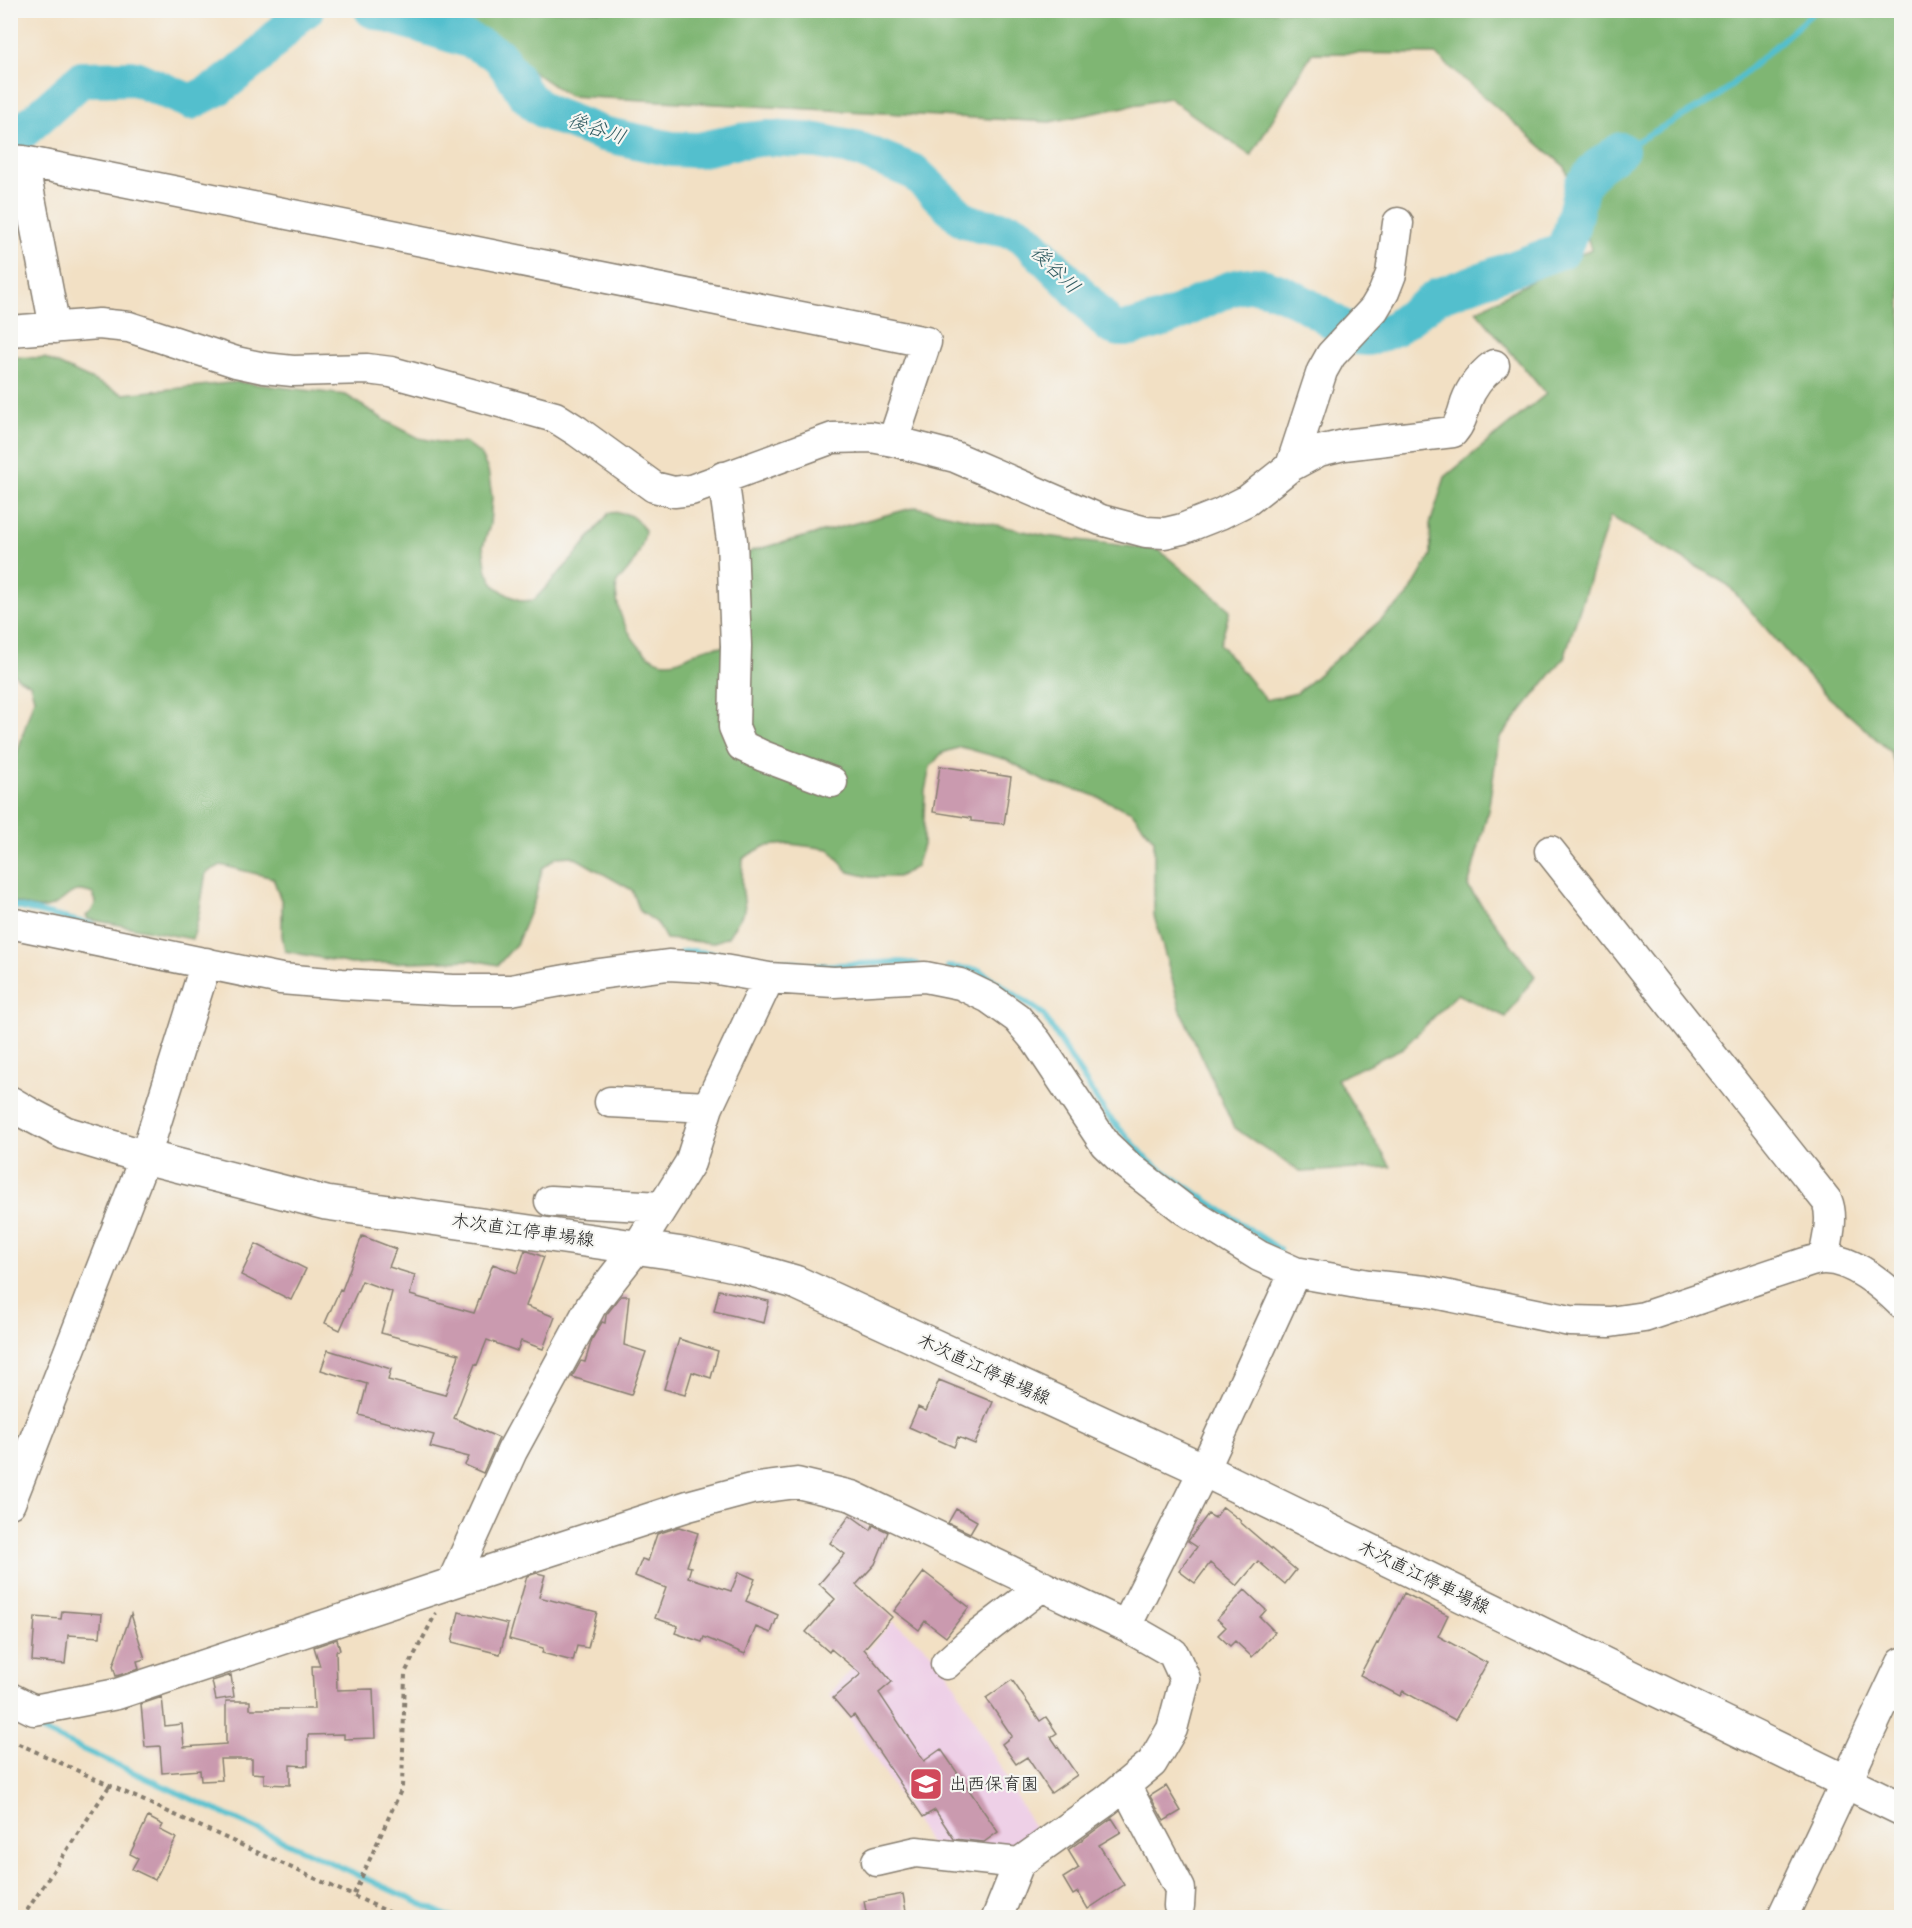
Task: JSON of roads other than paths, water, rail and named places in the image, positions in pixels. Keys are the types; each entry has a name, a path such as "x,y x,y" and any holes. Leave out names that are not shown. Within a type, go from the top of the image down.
{"main road":[{"name":"木次直江停車場線","path":"10,1102 65,1133 145,1157 326,1203 638,1246 739,1266 795,1282 1204,1470 1902,1809"}],"street":[{"path":"55,328 17,160 926,342 893,441"},
{"path":"1291,466 1322,371 1331,355 1374,309 1384,292 1391,274 1398,223"},
{"path":"10,331 99,324 129,327 236,362 264,368 293,371 367,369 391,372 555,417 643,480 662,490 674,492 691,490 833,438 871,437 955,457 1101,520 1146,532 1182,529 1220,514 1248,500 1291,466 1319,451 1344,444 1453,432 1480,376 1494,364"},
{"path":"723,477 732,541 736,646 734,727 742,746 832,782"},
{"path":"1550,851 1827,1201 1830,1216 1824,1259"},
{"path":"10,923 281,979 342,984 453,990 511,990 599,974 668,965 706,967 768,978 834,982 925,977 960,984 988,998 1017,1018 1037,1042 1105,1144 1128,1166 1185,1210 1259,1256 1295,1272 1368,1285 1425,1291 1570,1321 1610,1322 1644,1317 1804,1263 1824,1259 1847,1264 1879,1283 1902,1304"},
{"path":"10,1503 145,1157 206,963"},
{"path":"452,1583 512,1451 591,1306 638,1246 690,1163 708,1107 768,978"},
{"path":"610,1102 708,1107"},
{"path":"550,1201 662,1207"},
{"path":"1126,1626 1204,1470 1295,1272"},
{"path":"10,1698 34,1710 117,1694 688,1506 751,1489 797,1483 852,1496 1126,1626 1173,1653 1185,1679 1172,1729 1152,1763 1019,1863 997,1917"},
{"path":"946,1664 976,1637 1042,1586"},
{"path":"1782,1917 1902,1663"},
{"path":"1125,1785 1180,1889 1179,1906"},
{"path":"877,1861 916,1852 1019,1863"}],"waterway":[{"name":"後谷川","path":"297,10 298,15"},
{"path":"10,138 15,138 82,79 135,78 191,102 220,87 257,58 298,15 306,10"},
{"name":"後谷川","path":"372,10 471,41 498,55 524,93 537,106 548,113 603,134 672,149 698,150 768,138 818,141 860,150 914,172 964,220 1014,231 1023,236 1110,326 1119,329 1132,328 1163,319 1223,292 1244,285 1254,285 1266,287 1293,298 1356,337 1368,338 1379,335 1395,328 1438,296 1563,250 1571,231 1582,185 1597,167 1621,150"},
{"path":"1621,150 1719,96 1816,10"},
{"path":"10,905 92,925"},
{"path":"682,952 692,951 817,966 900,962 917,964"},
{"path":"948,967 979,970 1043,1014 1106,1114 1150,1162 1280,1250"},
{"path":"10,1716 452,1918"}],"place":[{"name":"出西保育園","path":"926,1784"}]}
